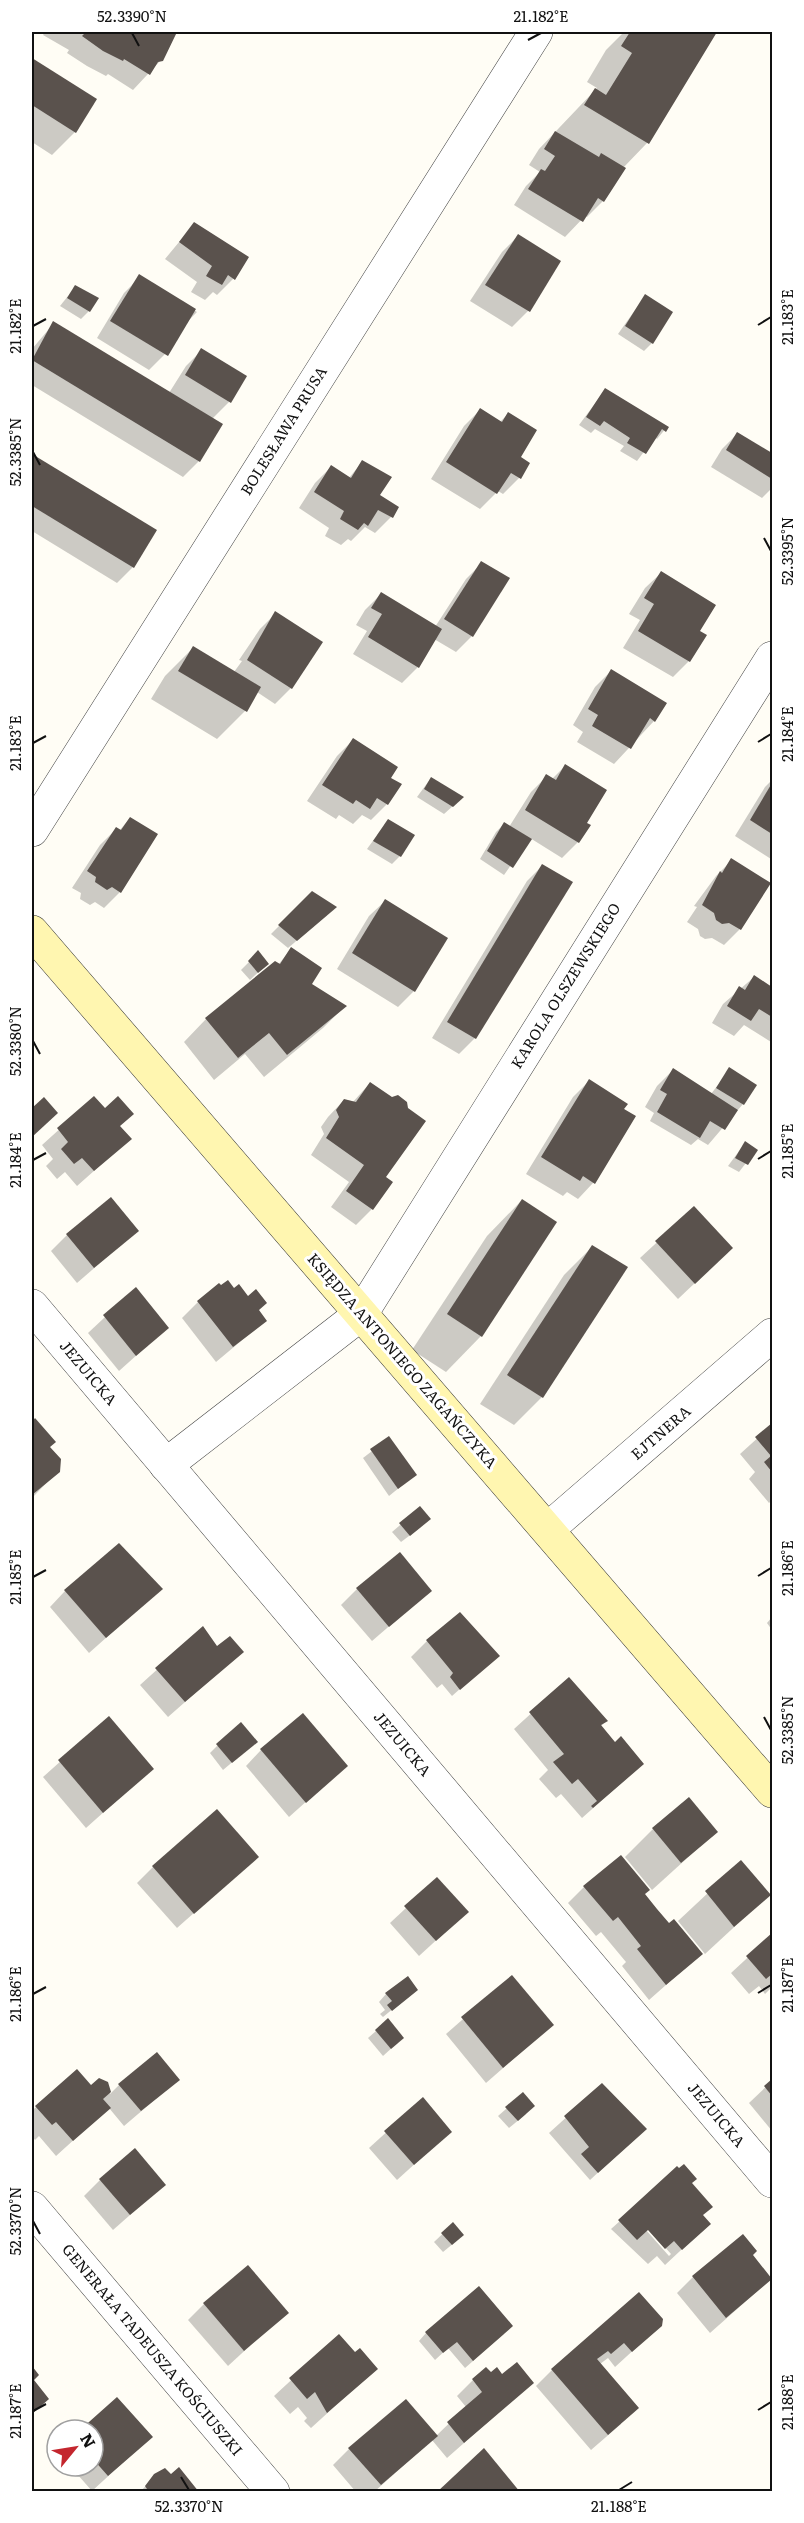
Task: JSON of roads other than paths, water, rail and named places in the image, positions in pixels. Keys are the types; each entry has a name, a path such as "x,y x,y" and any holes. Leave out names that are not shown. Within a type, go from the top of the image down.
{"street":[{"name":"BOLESŁAWA PRUSA","path":"32,830 536,32"},
{"name":"KAROLA OLSZEWSKIEGO","path":"361,1314 772,658"},
{"name":"KSIĘDZA ANTONIEGO ZAGAŃCZYKA","path":"32,932 772,1791"},
{"name":"JEZUICKA","path":"32,1306 772,2181"},
{"path":"166,1465 361,1314"},
{"name":"EJTNERA","path":"548,1529 772,1335"},
{"name":"GENERAŁA TADEUSZA KOŚCIUSZKI","path":"32,2208 273,2492"}]}
